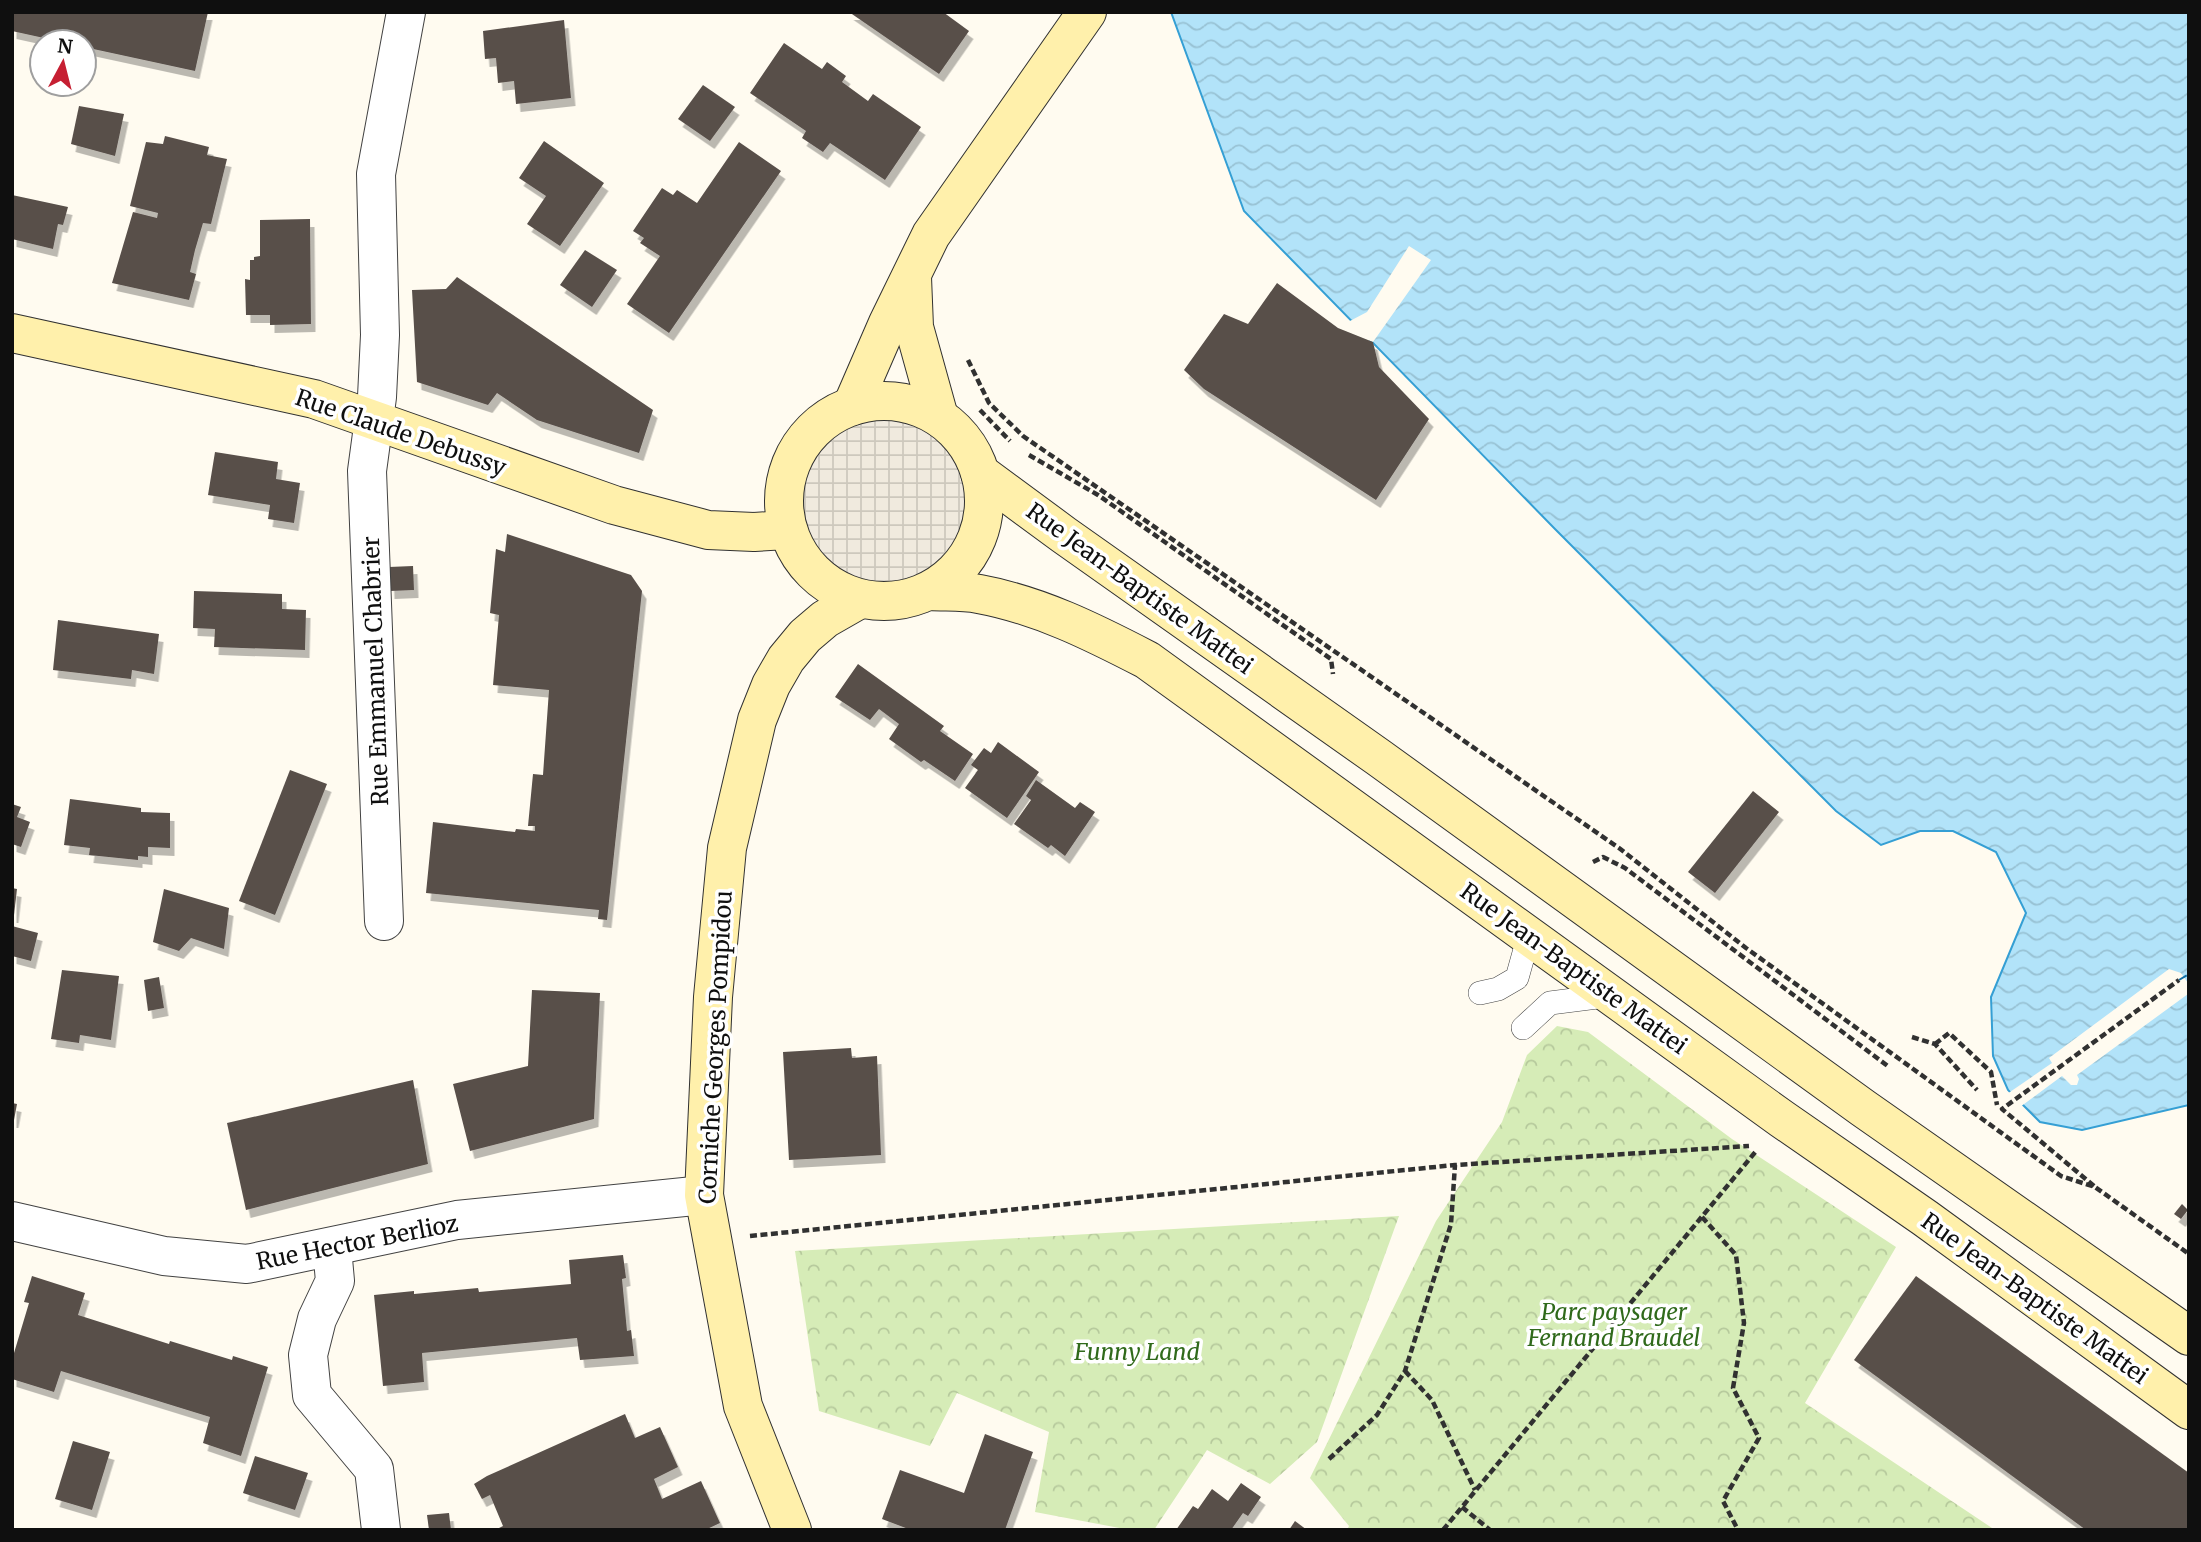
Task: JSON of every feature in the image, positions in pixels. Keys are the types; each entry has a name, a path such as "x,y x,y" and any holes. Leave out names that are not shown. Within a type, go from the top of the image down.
{"main road":[{"path":"852,406 931,235 1087,12"},
{"path":"912,272 914,327 939,417"},
{"name":"Rue Claude Debussy","path":"12,333 314,399 614,505 668,520 708,530 788,530"},
{"path":"882,401 912,405 939,417 957,432 971,451 980,473 985,500 981,528 970,553 953,575 930,591 896,600 860,599 828,585 803,561 788,530 783,500 789,469 803,442 825,420 852,406 882,401"},
{"name":"Rue Jean-Baptiste Mattei","path":"980,473 1863,1108 2189,1336"},
{"name":"Rue Jean-Baptiste Mattei","path":"930,591 977,594 1030,606 1093,632 1147,660 2189,1410"},
{"name":"Corniche Georges Pompidou","path":"792,1530 743,1406 704,1195 713,997 727,848 757,720 771,685 805,636 825,619 860,599"}],"street":[{"name":"Rue Emmanuel Chabrier","path":"384,921 367,471 374,421 380,335 376,174 406,12"},
{"name":"Rue Hector Berlioz","path":"12,1222 164,1256 247,1264 457,1220 704,1195"},
{"path":"332,1248 335,1281 317,1319 308,1354 312,1395 374,1469 380,1530"}],"lane":[{"path":"1480,993 1498,989 1517,978 1529,935"},
{"path":"1522,1028 1550,1003 1614,995"}],"path":[{"path":"965,354 989,402 1023,436 1619,848 1746,948 2061,1176 2095,1187"},
{"path":"974,401 980,411 1016,447"},
{"path":"1028,454 1098,495 1331,659 1334,678"},
{"path":"1586,866 1603,857 1625,868 1889,1067"},
{"path":"2179,980 2002,1109 2095,1187 2189,1254"},
{"path":"1936,1044 1948,1033 1991,1072 1997,1105"},
{"path":"1913,1037 1936,1044 1976,1090"},
{"path":"711,1240 1455,1165 1761,1145 1443,1530"},
{"path":"1329,1459 1377,1415 1405,1371 1451,1224 1455,1165"},
{"path":"1702,1217 1736,1255 1744,1323 1733,1388 1759,1438 1723,1501 1738,1530"},
{"path":"1405,1371 1432,1400 1475,1490"},
{"path":"1462,1507 1490,1530"}],"green space":[{"name":"Parc paysager Fernand Braudel","path":"1557,1026 1588,1032 1732,1139 1896,1247 1805,1403 1995,1530 1347,1530 1349,1526 1310,1478 1436,1221 1502,1122 1527,1055"},
{"name":"Funny Land","path":"1399,1216 1317,1442 1270,1484 1207,1450 1154,1530 1130,1530 1035,1512 1049,1432 957,1393 930,1446 819,1411 795,1251"}],"shaded area":[{"path":"884,401 922,409 955,430 976,463 984,501 976,539 955,572 922,593 884,601 846,593 813,572 792,539 784,501 792,463 813,430 846,409"}],"water":[{"path":"1171,12 2189,12 2189,1105 2082,1130 2040,1122 2008,1090 1993,1056 1991,997 2026,913 1996,852 1953,831 1920,831 1881,845 1836,811 1555,529 1244,211"}],"pier":[{"path":"1409,246 1431,260 1373,342 1365,339 1348,322 1367,312"},
{"path":"2169,969 2181,973 2188,983 2188,994 2077,1075 2077,1085 2071,1085 2062,1076 2020,1107 2007,1094 2052,1063 2049,1058"}],"building":[{"path":"12,12 208,12 195,71 98,50 98,28 28,28 28,35 12,31"},
{"path":"849,12 943,12 969,31 939,74"},
{"path":"564,20 571,98 516,104 514,81 498,83 496,58 485,59 483,31"},
{"path":"784,43 822,69 827,62 846,76 842,82 868,101 873,94 921,127 885,180 830,143 823,152 802,138 806,131 750,93"},
{"path":"703,85 735,107 710,141 678,119"},
{"path":"79,106 124,114 115,156 71,144"},
{"path":"165,136 209,147 207,155 227,159 211,224 203,223 195,250 190,272 196,274 189,300 112,283 133,212 157,218 158,213 130,206 146,142 163,144"},
{"path":"544,141 604,183 560,246 527,224 546,196 519,178"},
{"path":"739,142 781,171 669,333 627,304 660,256 640,243 644,238 633,231 662,188 673,195 677,190 697,203"},
{"path":"12,195 68,207 63,225 58,224 53,249 12,239"},
{"path":"310,219 311,324 270,325 270,315 246,315 245,279 250,280 250,260 260,256 260,220"},
{"path":"585,250 617,270 592,307 560,285"},
{"path":"457,277 653,410 639,453 537,420 497,393 488,405 417,382 412,290 446,289"},
{"path":"1277,283 1338,328 1373,342 1379,367 1429,419 1376,500 1204,389 1184,370 1224,314 1248,324"},
{"path":"215,452 278,462 276,479 300,483 294,523 268,519 270,505 208,495"},
{"path":"507,534 631,575 642,591 607,920 598,919 599,910 426,893 433,822 515,832 516,829 535,831 535,826 528,826 533,774 543,775 549,690 493,685 499,615 490,613 496,549 505,552"},
{"path":"413,566 414,590 390,591 389,567"},
{"path":"194,591 282,594 282,609 306,610 305,650 214,647 215,629 193,628"},
{"path":"58,620 159,634 154,674 132,670 131,679 53,670"},
{"path":"858,664 944,726 940,731 973,754 955,781 924,760 921,762 889,739 899,724 879,709 870,720 835,697"},
{"path":"998,742 1039,772 1007,818 965,788 978,770 971,765 984,748 991,753"},
{"path":"290,770 327,784 275,915 239,901"},
{"path":"1036,780 1075,808 1080,802 1095,812 1065,856 1051,845 1048,848 1014,824 1031,800 1026,796"},
{"path":"1753,791 1779,812 1715,893 1688,872"},
{"path":"70,799 141,808 141,812 170,813 170,848 148,847 148,857 138,856 138,860 89,855 90,848 64,845"},
{"path":"12,804 21,807 17,817 30,822 21,847 12,844"},
{"path":"12,888 17,889 14,915 12,915"},
{"path":"164,889 229,908 224,949 191,938 179,951 153,942"},
{"path":"12,926 38,933 31,961 12,956"},
{"path":"62,970 119,976 111,1040 80,1035 79,1043 51,1039"},
{"path":"159,977 164,1008 148,1011 144,980"},
{"path":"532,990 600,993 594,1119 470,1151 453,1084 528,1066"},
{"path":"851,1048 852,1058 877,1056 881,1155 789,1160 783,1052"},
{"path":"413,1080 428,1164 246,1210 227,1123"},
{"path":"12,1103 17,1104 14,1120 12,1120"},
{"path":"2182,1204 2188,1210 2181,1219 2174,1214"},
{"path":"623,1255 626,1278 622,1279 627,1331 631,1330 634,1356 580,1360 577,1338 422,1353 424,1382 383,1386 374,1295 478,1288 479,1292 571,1284 569,1260"},
{"path":"32,1276 85,1293 78,1315 169,1344 170,1341 232,1360 233,1356 268,1367 241,1456 203,1443 210,1417 61,1371 54,1392 12,1379 12,1353 29,1303 24,1302"},
{"path":"1916,1276 2189,1473 2189,1530 2086,1530 1854,1360"},
{"path":"625,1414 635,1438 660,1427 678,1467 654,1479 662,1499 701,1481 720,1523 705,1530 495,1530 503,1526 490,1495 482,1499 474,1484"},
{"path":"985,1434 1033,1452 1005,1530 911,1530 882,1519 900,1470 964,1493"},
{"path":"73,1441 110,1452 92,1510 55,1499"},
{"path":"255,1456 308,1473 295,1510 243,1493"},
{"path":"1241,1483 1261,1497 1248,1516 1243,1513 1231,1530 1176,1530 1193,1506 1198,1509 1212,1489 1228,1501"},
{"path":"449,1513 451,1530 429,1530 427,1515"},
{"path":"1295,1521 1307,1530 1289,1530"}],"ferry route":[{"path":"2179,980 2189,974"}]}
